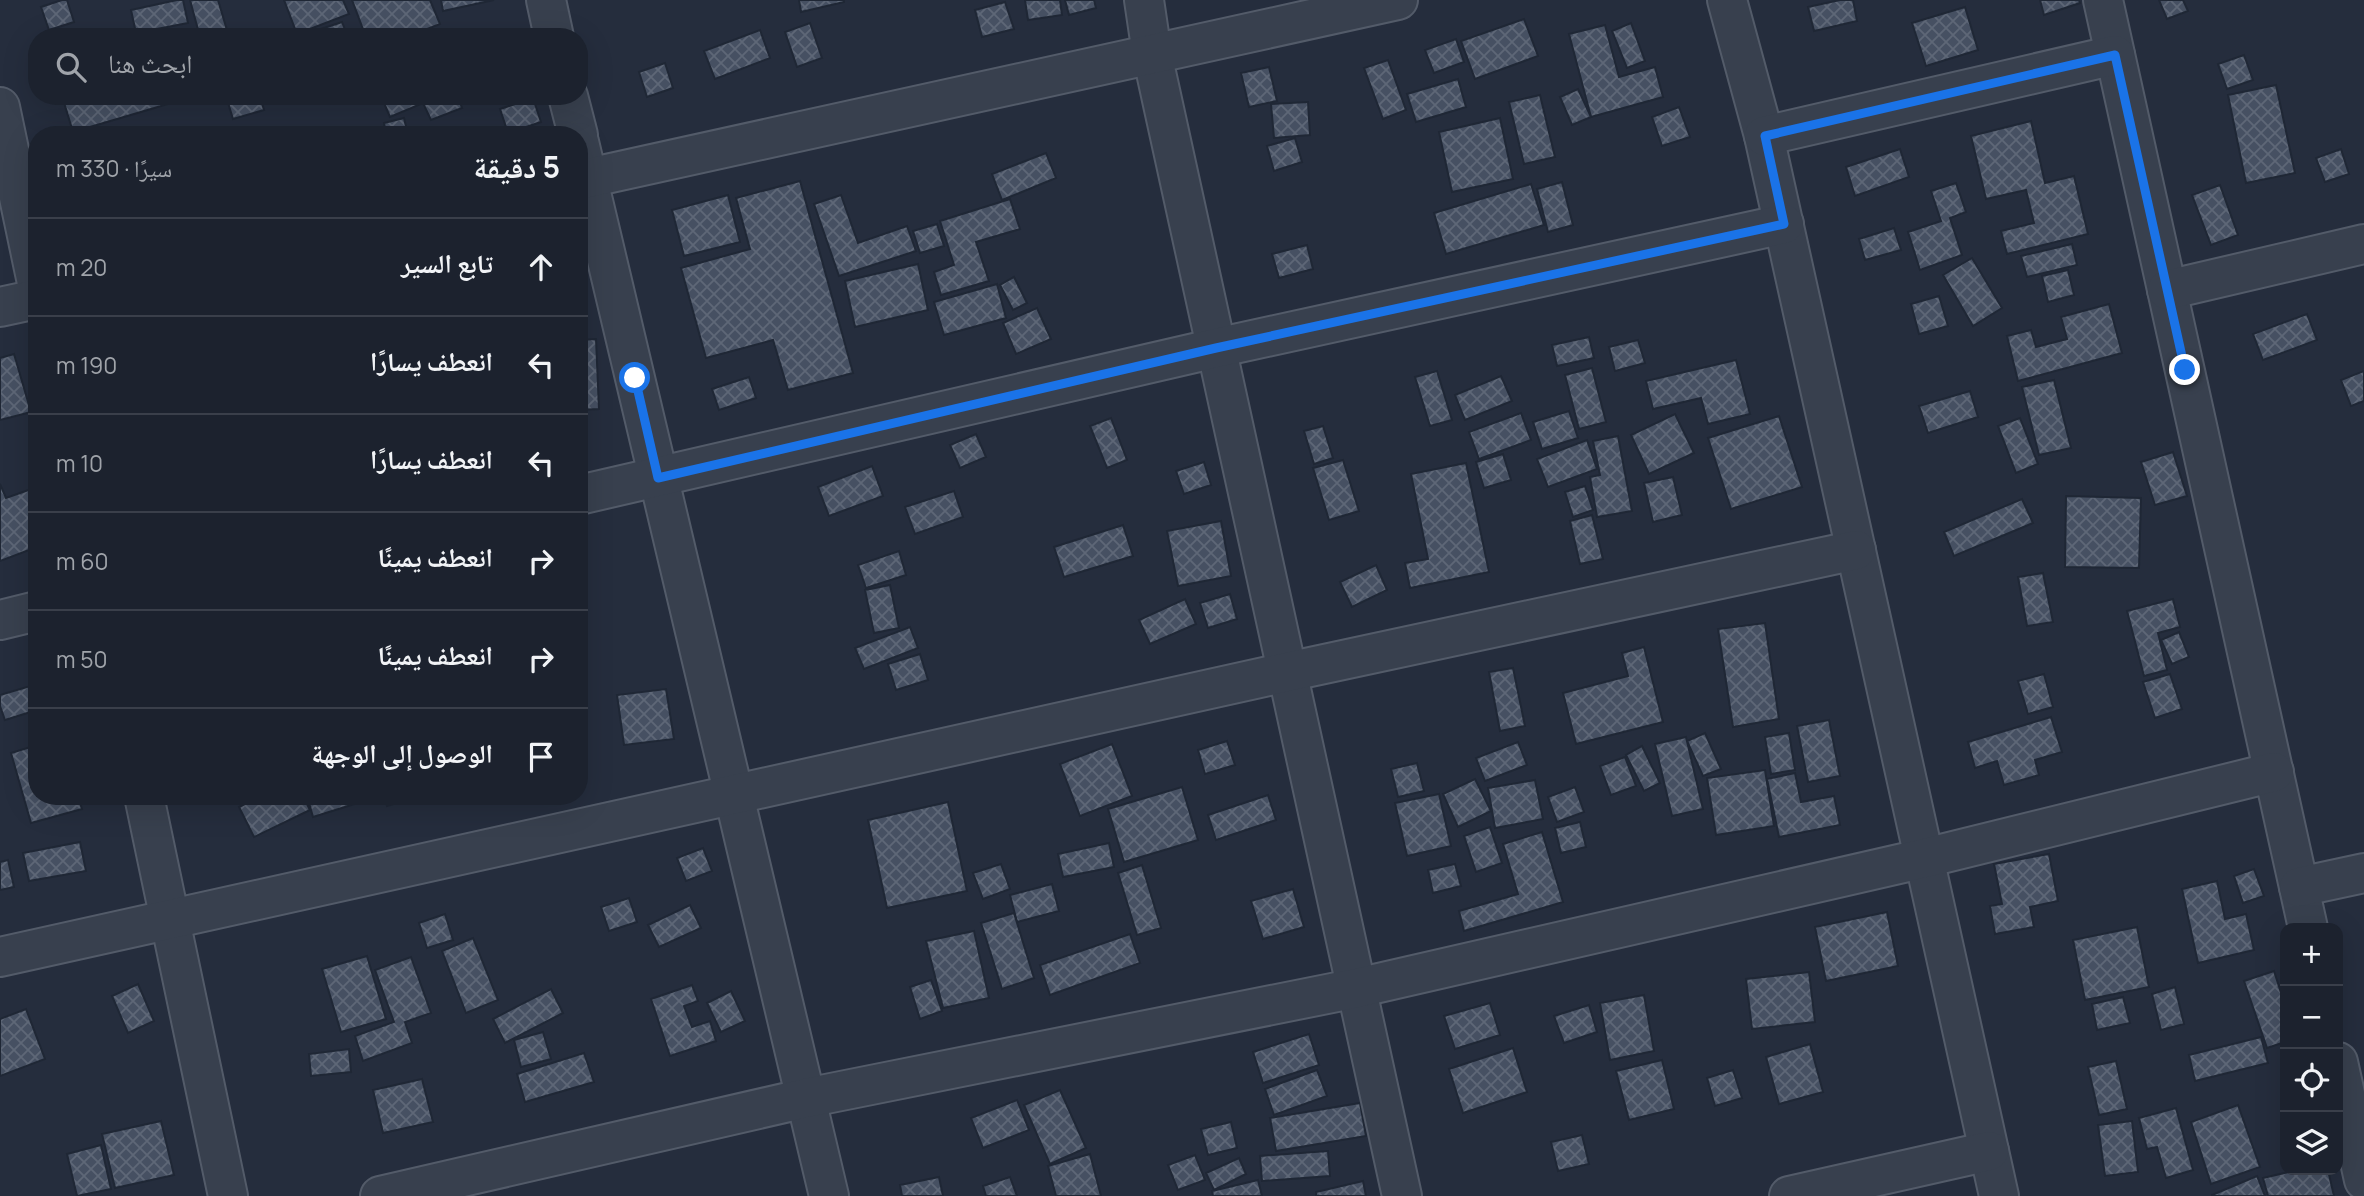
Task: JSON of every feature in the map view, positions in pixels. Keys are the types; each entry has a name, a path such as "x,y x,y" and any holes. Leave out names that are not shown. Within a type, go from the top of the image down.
{"street":[{"path":"546,0 552,28"},
{"path":"1144,0 1152,54 1402,1196"},
{"path":"588,166 1152,54 1398,0"},
{"path":"1727,0 1765,136 2000,1196"},
{"path":"2103,0 2307,923"},
{"path":"1765,136 2115,55"},
{"path":"570,105 576,126"},
{"path":"0,107 28,240"},
{"path":"588,192 829,1196"},
{"path":"588,493 1216,348 1784,224"},
{"path":"2167,290 2364,244"},
{"path":"0,307 28,301"},
{"path":"0,957 1287,672 1856,550"},
{"path":"0,620 28,613"},
{"path":"380,1196 806,1098 1357,988 1925,858 2274,772"},
{"path":"146,805 228,1196"},
{"path":"2299,887 2364,873"},
{"path":"2343,1085 2364,1180"},
{"path":"1789,1196 1989,1151"}],"building":[{"path":"67,0 74,22 48,28 41,7"},
{"path":"183,0 188,23 162,28 135,28 131,10"},
{"path":"190,0 218,0 226,28 198,28"},
{"path":"284,0 343,0 349,14 313,28 295,28"},
{"path":"352,0 430,0 440,24 430,28 363,28"},
{"path":"441,0 494,0 443,11"},
{"path":"799,0 844,0 844,2 801,12"},
{"path":"1025,0 1060,0 1062,15 1028,20"},
{"path":"1065,0 1094,0 1096,8 1069,15"},
{"path":"1853,0 1857,21 1814,31 1808,7"},
{"path":"2040,0 2079,0 2080,3 2044,15"},
{"path":"2159,0 2183,0 2188,11 2167,19"},
{"path":"1005,2 1014,29 982,37 975,10"},
{"path":"1965,7 1978,50 1926,66 1912,23"},
{"path":"1524,19 1538,56 1475,79 1461,41"},
{"path":"342,22 344,28 324,28"},
{"path":"810,23 822,58 797,67 785,32"},
{"path":"1631,23 1645,61 1627,68 1612,31"},
{"path":"1605,25 1619,77 1655,67 1663,97 1591,117 1569,34"},
{"path":"760,30 770,58 715,79 704,51"},
{"path":"1456,39 1464,62 1434,73 1425,50"},
{"path":"2244,55 2253,80 2227,89 2218,64"},
{"path":"1388,60 1406,110 1383,119 1364,68"},
{"path":"665,63 673,88 647,97 639,72"},
{"path":"1269,67 1277,101 1249,107 1241,73"},
{"path":"1458,79 1466,107 1416,122 1407,94"},
{"path":"2276,85 2295,173 2246,183 2228,95"},
{"path":"1578,89 1591,117 1572,125 1560,97"},
{"path":"1540,95 1555,157 1524,164 1509,102"},
{"path":"1308,102 1310,135 1274,138 1271,104"},
{"path":"65,105 164,105 93,126 71,126"},
{"path":"229,105 263,105 264,110 233,119"},
{"path":"385,105 418,105 390,117"},
{"path":"424,105 461,105 462,108 431,120"},
{"path":"512,105 535,105 541,122 529,126 506,126 500,109"},
{"path":"1679,107 1690,137 1662,146 1652,117"},
{"path":"404,118 406,126 384,126 384,123"},
{"path":"1500,118 1513,179 1452,192 1439,132"},
{"path":"2031,121 2045,183 2074,176 2088,234 2007,254 2001,231 2034,223 2026,190 1986,199 1971,136"},
{"path":"1295,138 1302,162 1274,171 1267,146"},
{"path":"1900,149 1909,177 1855,196 1846,167"},
{"path":"2341,149 2349,174 2325,182 2316,158"},
{"path":"1046,153 1056,178 1002,200 992,174"},
{"path":"800,181 853,373 788,390 773,340 706,358 681,268 750,249 736,198"},
{"path":"1562,182 1573,225 1548,232 1537,189"},
{"path":"1956,183 1966,212 1950,218 1962,255 1920,270 1908,232 1941,221 1931,191"},
{"path":"1531,184 1544,225 1446,254 1434,213"},
{"path":"2220,185 2238,235 2211,245 2192,195"},
{"path":"728,195 740,242 684,256 672,210"},
{"path":"841,195 858,243 907,226 916,251 839,276 814,204"},
{"path":"1010,199 1020,229 976,242 989,281 941,295 934,272 954,265 940,221"},
{"path":"937,224 944,246 920,253 913,231"},
{"path":"1894,228 1901,250 1865,260 1859,239"},
{"path":"2072,244 2077,265 2027,277 2021,256"},
{"path":"1307,245 1313,269 1279,278 1272,254"},
{"path":"1972,258 2002,308 1973,326 1943,275"},
{"path":"918,264 928,310 855,327 845,281"},
{"path":"2068,270 2074,295 2048,302 2042,276"},
{"path":"1014,277 1027,303 1013,310 1000,285"},
{"path":"997,284 1006,318 944,335 934,302"},
{"path":"1939,296 1948,326 1919,334 1911,304"},
{"path":"2109,304 2122,353 2018,381 2007,336 2031,330 2036,347 2067,339 2061,317"},
{"path":"1037,308 1051,339 1016,354 1003,323"},
{"path":"2307,314 2317,340 2263,360 2253,334"},
{"path":"1589,337 1594,358 1557,366 1552,345"},
{"path":"588,339 596,339 599,409 588,410"},
{"path":"1638,340 1645,363 1615,371 1609,347"},
{"path":"14,354 28,402 28,413 0,420 0,358"},
{"path":"1736,360 1750,414 1708,424 1701,398 1653,409 1646,381"},
{"path":"1592,368 1606,422 1579,429 1565,375"},
{"path":"1437,371 1452,420 1430,426 1415,377"},
{"path":"2364,371 2364,401 2351,406 2341,380"},
{"path":"1501,376 1512,401 1465,420 1455,395"},
{"path":"749,377 756,398 719,410 712,389"},
{"path":"2054,380 2071,448 2039,455 2022,387"},
{"path":"1970,391 1978,417 1928,433 1919,406"},
{"path":"1569,411 1578,438 1542,449 1533,422"},
{"path":"1521,413 1531,440 1479,459 1469,432"},
{"path":"1675,414 1694,453 1649,474 1631,435"},
{"path":"1779,416 1802,487 1731,509 1708,438"},
{"path":"1111,418 1127,460 1107,468 1090,426"},
{"path":"2020,418 2038,464 2016,473 1998,426"},
{"path":"1323,426 1333,458 1314,464 1304,431"},
{"path":"976,434 986,457 960,468 950,445"},
{"path":"1618,436 1632,511 1597,517 1590,477 1600,475 1593,441"},
{"path":"1587,440 1597,469 1548,487 1537,459"},
{"path":"2173,452 2187,496 2155,505 2141,462"},
{"path":"1503,454 1511,480 1484,488 1476,462"},
{"path":"1343,460 1359,511 1329,520 1313,468"},
{"path":"1204,462 1211,485 1184,494 1176,471"},
{"path":"1466,463 1489,572 1410,588 1405,563 1428,559 1411,474"},
{"path":"872,466 883,496 829,516 818,487"},
{"path":"1673,477 1682,515 1653,522 1644,483"},
{"path":"0,484 6,498 28,490 28,550 0,561"},
{"path":"1585,486 1593,510 1573,517 1565,492"},
{"path":"954,491 963,517 915,534 905,507"},
{"path":"2066,496 2141,498 2139,568 2065,567"},
{"path":"2022,499 2033,523 1954,556 1944,532"},
{"path":"1592,515 1603,559 1580,564 1570,521"},
{"path":"1221,521 1231,576 1178,586 1167,531"},
{"path":"1123,525 1133,556 1064,577 1054,547"},
{"path":"899,551 906,575 866,588 858,565"},
{"path":"1376,565 1387,590 1352,607 1340,582"},
{"path":"2043,573 2053,622 2027,626 2018,577"},
{"path":"890,585 899,628 874,633 865,590"},
{"path":"1230,594 1237,619 1208,628 1200,603"},
{"path":"1185,599 1196,624 1150,644 1139,620"},
{"path":"2173,599 2180,627 2158,633 2167,670 2144,676 2127,611"},
{"path":"1765,623 1779,719 1733,727 1718,629"},
{"path":"910,627 918,648 864,669 855,648"},
{"path":"2179,632 2189,657 2172,664 2161,640"},
{"path":"1644,647 1663,722 1576,744 1563,693 1628,676 1622,653"},
{"path":"920,654 928,680 896,690 888,664"},
{"path":"1513,668 1525,726 1500,731 1489,672"},
{"path":"2044,674 2053,707 2028,714 2018,681"},
{"path":"2170,674 2182,709 2155,718 2143,682"},
{"path":"28,687 28,713 5,720 0,706 0,695"},
{"path":"666,689 674,739 624,745 617,695"},
{"path":"2051,717 2062,752 2035,760 2039,775 2004,785 1997,761 1975,768 1968,742"},
{"path":"1829,720 1840,776 1808,782 1797,726"},
{"path":"1705,733 1721,769 1703,776 1687,741"},
{"path":"1789,733 1795,770 1771,774 1765,737"},
{"path":"1686,737 1703,809 1672,816 1655,744"},
{"path":"1227,741 1235,765 1205,774 1198,750"},
{"path":"1518,742 1527,765 1485,781 1476,758"},
{"path":"1112,744 1132,796 1080,816 1060,764"},
{"path":"1642,746 1660,783 1644,791 1626,755"},
{"path":"28,748 28,805 81,805 82,809 31,823 11,753"},
{"path":"1625,757 1636,786 1611,795 1600,766"},
{"path":"1417,763 1424,791 1398,797 1391,769"},
{"path":"1765,770 1774,826 1716,835 1707,778"},
{"path":"1795,773 1801,802 1834,796 1840,825 1779,837 1767,779"},
{"path":"1475,779 1491,811 1458,827 1443,794"},
{"path":"1535,780 1543,819 1495,828 1488,788"},
{"path":"1182,787 1198,840 1124,862 1108,809"},
{"path":"1575,787 1584,812 1557,822 1548,797"},
{"path":"1439,794 1451,846 1407,856 1395,803"},
{"path":"1268,795 1276,820 1216,840 1208,815"},
{"path":"948,802 967,891 887,908 868,820"},
{"path":"308,805 310,810 254,837 239,807"},
{"path":"310,805 351,805 313,817"},
{"path":"1580,822 1586,847 1561,853 1555,828"},
{"path":"1490,827 1502,863 1476,872 1464,836"},
{"path":"1542,832 1563,902 1464,931 1459,911 1518,894 1503,844"},
{"path":"80,842 86,871 29,881 23,853"},
{"path":"1109,843 1114,867 1063,877 1058,854"},
{"path":"703,848 712,871 686,881 677,858"},
{"path":"2049,854 2058,901 2030,907 2034,927 1995,934 1990,906 2002,904 1994,864"},
{"path":"8,860 14,887 0,890 0,862"},
{"path":"1001,864 1010,889 983,899 973,873"},
{"path":"1455,864 1461,886 1433,893 1428,870"},
{"path":"1142,865 1161,928 1137,935 1118,873"},
{"path":"2254,869 2264,896 2243,903 2234,876"},
{"path":"2217,881 2225,919 2246,914 2254,950 2198,963 2182,889"},
{"path":"1052,884 1059,911 1017,922 1010,895"},
{"path":"1293,889 1304,927 1263,939 1251,901"},
{"path":"629,898 637,922 609,931 601,907"},
{"path":"690,905 701,928 659,947 648,925"},
{"path":"1887,912 1898,966 1826,981 1815,927"},
{"path":"1014,913 1034,978 1002,989 981,923"},
{"path":"445,914 453,940 427,948 419,923"},
{"path":"2137,927 2149,987 2085,1000 2073,940"},
{"path":"974,931 989,998 943,1008 926,941"},
{"path":"1130,934 1140,963 1050,995 1040,965"},
{"path":"473,938 498,1000 466,1013 442,951"},
{"path":"367,956 386,1019 341,1032 322,969"},
{"path":"411,957 431,1013 405,1022 412,1043 363,1061 355,1036 394,1022 375,970"},
{"path":"2274,971 2280,990 2280,1044 2267,1048 2244,981"},
{"path":"1809,972 1815,1022 1752,1029 1746,979"},
{"path":"931,980 942,1011 920,1019 910,987"},
{"path":"138,984 154,1021 128,1033 112,996"},
{"path":"692,985 698,1001 684,1006 692,1027 710,1021 716,1041 670,1056 651,999"},
{"path":"2175,987 2184,1024 2161,1030 2152,994"},
{"path":"551,989 563,1013 505,1043 493,1019"},
{"path":"731,991 745,1021 721,1032 707,1003"},
{"path":"1644,995 1654,1051 1610,1060 1600,1003"},
{"path":"2123,997 2130,1023 2097,1030 2092,1004"},
{"path":"1490,1003 1500,1035 1455,1049 1444,1016"},
{"path":"1589,1005 1597,1032 1564,1043 1554,1016"},
{"path":"26,1009 45,1059 0,1076 0,1019"},
{"path":"543,1032 551,1059 521,1067 514,1040"},
{"path":"1309,1034 1319,1065 1263,1083 1253,1052"},
{"path":"2261,1037 2268,1063 2195,1081 2189,1055"},
{"path":"1810,1044 1823,1092 1779,1104 1766,1057"},
{"path":"1513,1048 1527,1092 1463,1113 1449,1069"},
{"path":"349,1049 351,1072 311,1076 309,1054"},
{"path":"584,1053 594,1082 525,1102 517,1074"},
{"path":"1662,1060 1674,1109 1629,1120 1616,1071"},
{"path":"2116,1061 2127,1109 2099,1115 2088,1067"},
{"path":"1317,1070 1327,1096 1274,1115 1265,1089"},
{"path":"1733,1070 1742,1098 1715,1106 1707,1078"},
{"path":"422,1079 433,1122 383,1133 373,1090"},
{"path":"1060,1090 1086,1148 1050,1164 1024,1105"},
{"path":"1017,1100 1029,1130 983,1148 971,1118"},
{"path":"1360,1103 1366,1136 1276,1151 1270,1118"},
{"path":"2238,1105 2260,1167 2211,1184 2191,1122"},
{"path":"2176,1108 2193,1170 2166,1178 2157,1147 2147,1149 2139,1118"},
{"path":"161,1121 174,1175 115,1188 102,1134"},
{"path":"2132,1121 2138,1172 2105,1176 2098,1125"},
{"path":"1231,1122 1237,1148 1208,1155 1201,1129"},
{"path":"1582,1135 1589,1164 1558,1171 1551,1142"},
{"path":"101,1145 111,1189 77,1196 67,1154"},
{"path":"1328,1151 1330,1176 1262,1181 1260,1156"},
{"path":"1090,1154 1101,1196 1056,1196 1048,1166"},
{"path":"1195,1155 1205,1180 1178,1190 1168,1165"},
{"path":"1239,1158 1246,1174 1214,1190 1206,1173"},
{"path":"2280,1174 2329,1175 2334,1196 2268,1196 2263,1178"},
{"path":"2257,1176 2265,1196 2212,1196 2212,1195"},
{"path":"939,1177 943,1196 902,1196 900,1185"},
{"path":"1010,1177 1017,1196 986,1196 983,1186"},
{"path":"1258,1180 1262,1196 1213,1196 1212,1191"},
{"path":"1363,1181 1366,1196 1316,1196 1316,1192"}],"route":[{"path":"635,378 658,478 1216,348 1784,224 1765,136 2115,55 2185,370"}]}
